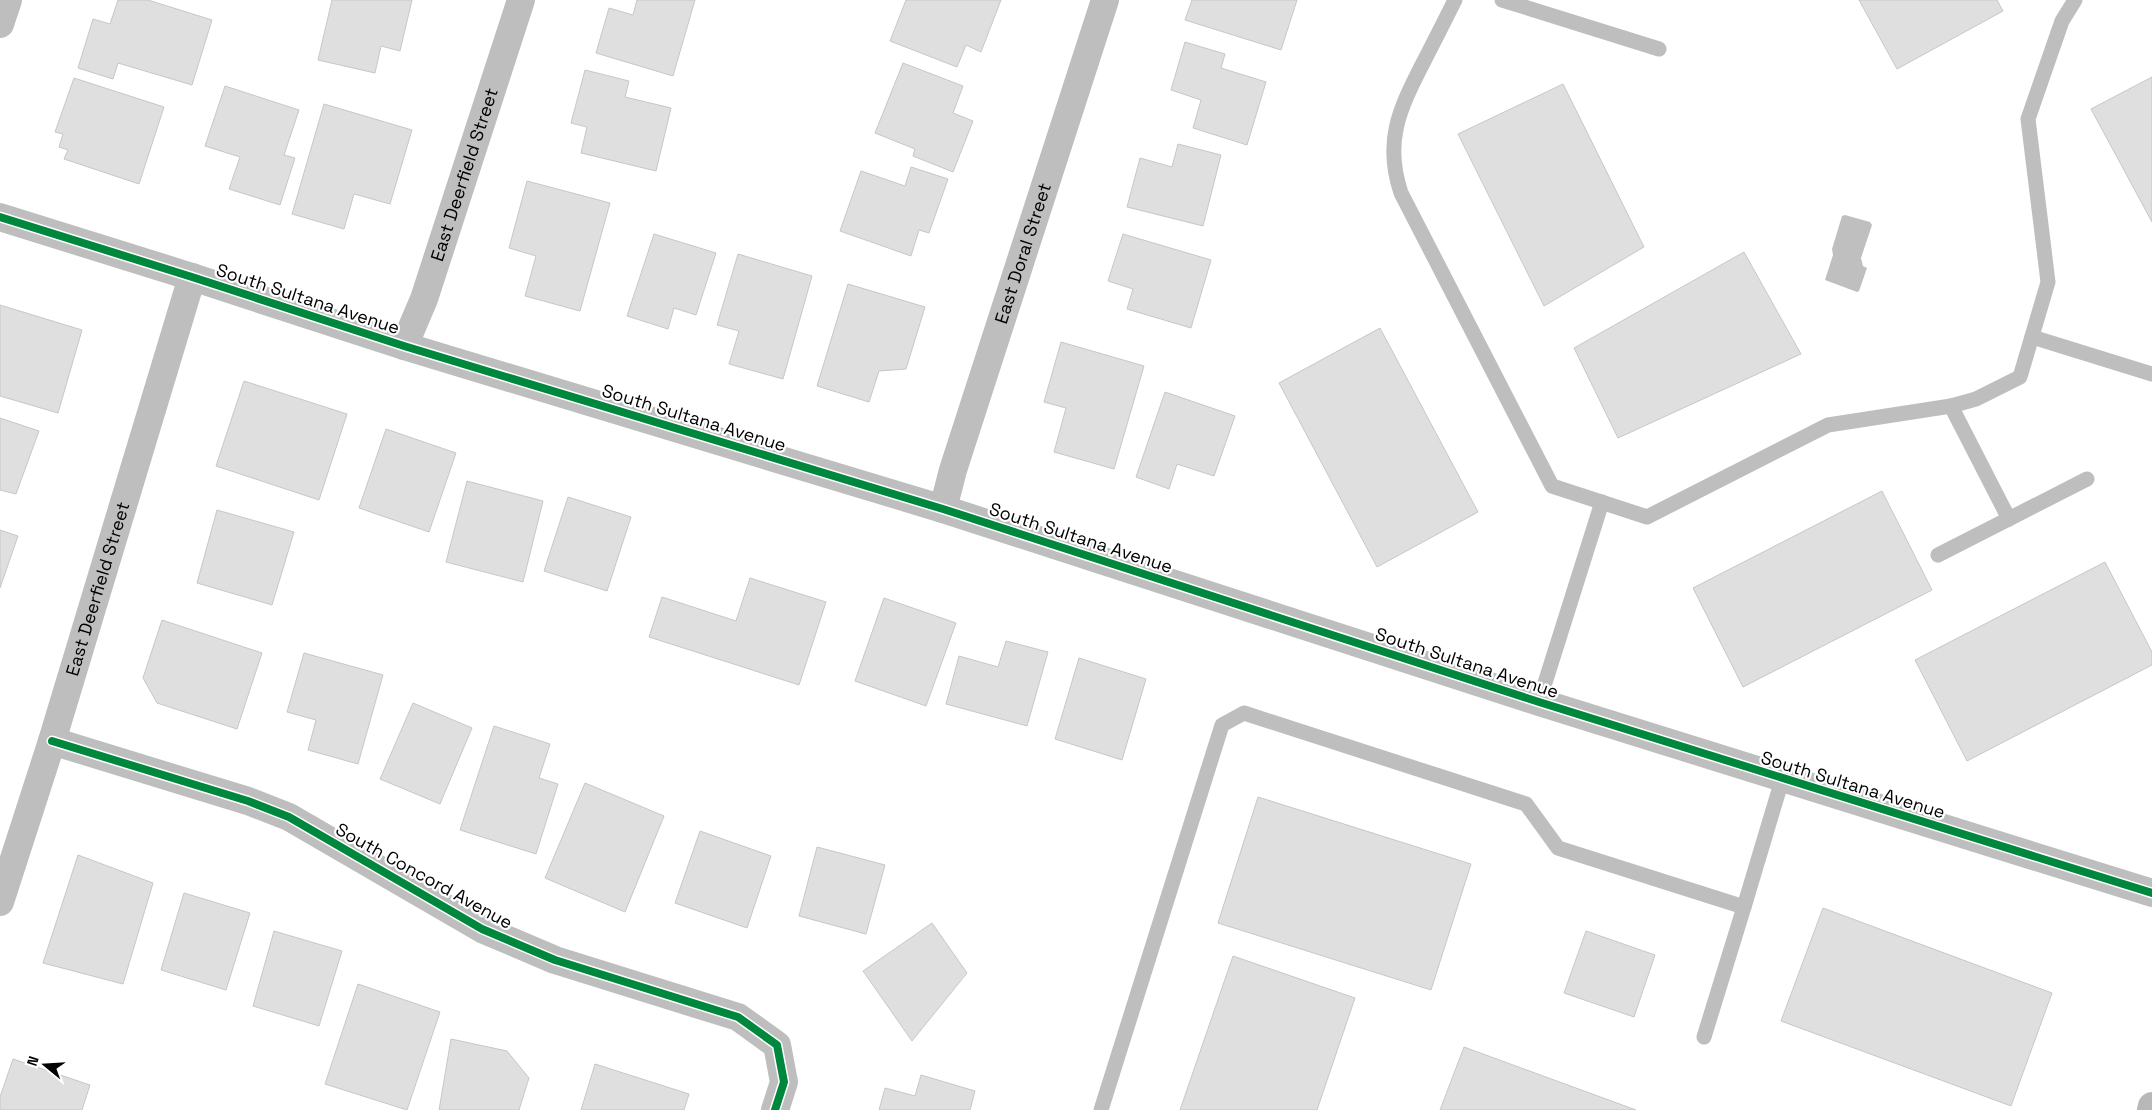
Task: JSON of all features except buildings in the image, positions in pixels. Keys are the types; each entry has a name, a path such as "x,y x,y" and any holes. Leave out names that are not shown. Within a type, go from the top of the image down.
{"main road":[{"path":"2151,1110 2152,1106"}],"street":[{"path":"0,24 8,0"},
{"name":"East Deerfield Street","path":"404,346 424,299 521,0"},
{"name":"East Doral Street","path":"943,509 956,461 1106,0"},
{"name":"South Sultana Avenue","path":"0,217 404,346 943,509 1782,780 2152,893"},
{"name":"East Deerfield Street","path":"0,902 52,741 192,277"},
{"name":"South Concord Avenue","path":"52,741 248,801 289,817 482,929 555,960 738,1017 777,1045 784,1082 775,1110"}],"lane":[{"path":"1455,0 1406,97 1396,123 1393,156 1397,181 1408,207 1552,486 1647,517 1828,425 1951,406 1976,399 2020,378 2048,282 2028,119 2062,21 2075,0"},
{"path":"1502,0 1659,49"},
{"path":"2032,337 2152,374"},
{"path":"1951,406 2009,519"},
{"path":"1938,556 2088,479"},
{"path":"1539,702 1602,502"},
{"path":"1101,1110 1222,726 1244,713 1526,804 1558,848 1744,907"},
{"path":"1704,1037 1782,780"}],"shaded area":[{"path":"1845,215 1870,222 1872,225 1861,258 1863,266 1867,268 1857,292 1825,280 1842,216"}],"cycle path":[{"path":"0,217 404,346 943,509 1539,702 2152,893"},
{"path":"52,741 248,801 289,817 482,929 555,960 738,1017 777,1045 784,1082 775,1110"}]}
